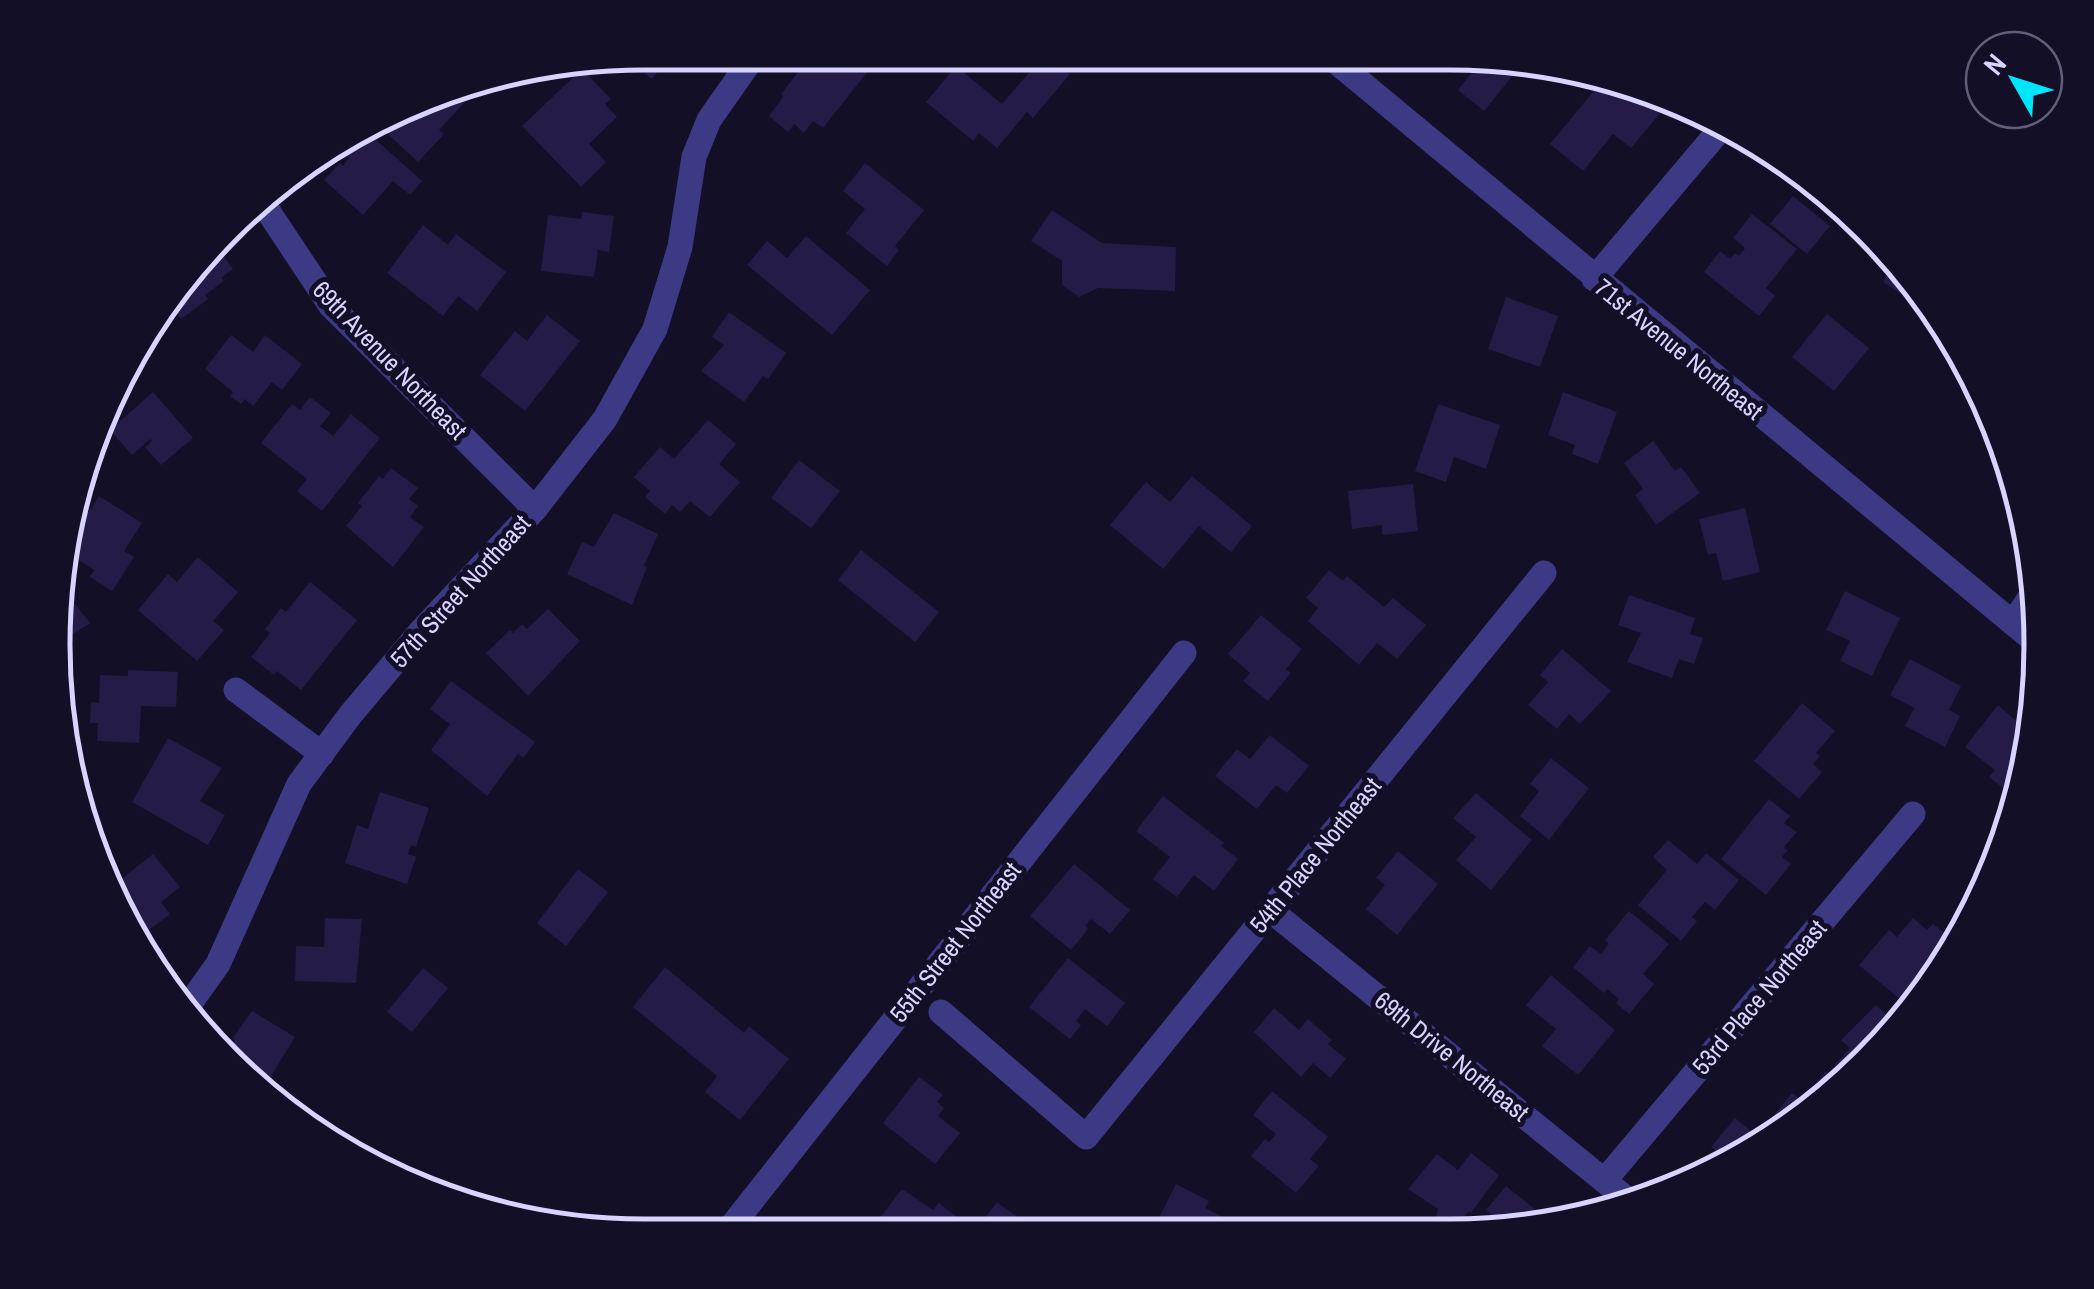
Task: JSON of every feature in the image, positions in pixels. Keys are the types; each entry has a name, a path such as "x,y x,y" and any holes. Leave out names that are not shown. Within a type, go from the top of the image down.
{"street":[{"name":"57th Street Northeast","path":"193,999 218,964 299,784 421,631 535,509 604,419 655,329 680,248 694,157 709,120 744,70"},
{"name":"71st Avenue Northeast","path":"1346,70 2022,631"},
{"path":"1594,279 1715,135"},
{"name":"69th Avenue Northeast","path":"268,211 331,306 535,509"},
{"name":"54th Place Northeast","path":"941,1012 1086,1137 1544,572"},
{"name":"55th Street Northeast","path":"736,1219 1184,653"},
{"path":"236,690 322,754"},
{"name":"53rd Place Northeast","path":"1605,1180 1913,814"},
{"name":"69th Drive Northeast","path":"1270,910 1620,1193"}],"building":[{"path":"640,70 659,70 652,79"},
{"path":"800,70 869,70 823,128 813,121 804,133 794,124 788,132 769,116 783,97 781,94"},
{"path":"953,70 961,70 1002,104 1031,70 1065,70 1070,74 1033,118 1027,112 997,148 979,133 973,141 926,102"},
{"path":"1472,72 1514,74 1484,111 1458,90"},
{"path":"586,73 611,99 605,104 617,117 589,144 606,162 581,187 522,126 576,74"},
{"path":"1595,89 1662,111 1631,148 1613,134 1583,171 1550,144"},
{"path":"462,99 465,102 439,130 444,134 418,162 385,132"},
{"path":"374,138 422,181 410,195 393,181 363,215 324,180 349,158 345,154"},
{"path":"865,163 924,210 895,246 899,250 887,266 846,233 865,209 843,191"},
{"path":"1793,196 1830,226 1807,254 1770,224"},
{"path":"1052,210 1102,243 1176,247 1175,291 1098,288 1079,297 1062,285 1062,261 1031,241"},
{"path":"582,212 614,216 609,252 598,250 594,277 541,271 548,215 581,219"},
{"path":"1752,214 1797,249 1766,288 1775,296 1759,316 1704,272 1720,251 1730,259 1735,253 1739,256 1745,248 1733,238"},
{"path":"423,225 448,245 456,234 506,272 477,311 458,296 443,316 387,273"},
{"path":"806,236 870,290 832,335 747,265 767,241 787,258"},
{"path":"223,255 233,269 205,295 208,299 181,319 176,312"},
{"path":"1888,274 1907,298 1883,282"},
{"path":"1506,297 1558,316 1540,367 1488,349"},
{"path":"729,312 786,353 768,379 763,376 744,402 701,371 724,345 712,337"},
{"path":"1827,314 1869,348 1834,391 1792,357"},
{"path":"547,315 580,341 525,411 480,375 515,331 527,341"},
{"path":"231,335 253,352 265,335 302,364 282,390 272,382 253,406 245,399 241,404 230,396 233,392 205,369"},
{"path":"153,392 193,438 161,465 145,447 150,439 132,455 111,432"},
{"path":"1563,392 1617,412 1598,464 1572,454 1575,445 1548,435"},
{"path":"310,397 331,413 320,426 333,436 351,414 380,438 322,511 297,491 307,479 261,443 292,404 300,410"},
{"path":"1438,404 1500,425 1486,469 1454,457 1446,482 1415,471"},
{"path":"708,420 736,444 719,464 740,482 710,517 690,501 680,512 672,505 665,514 645,497 650,491 634,477 660,447 674,459"},
{"path":"1653,441 1675,471 1681,467 1700,493 1656,525 1635,495 1643,489 1624,463"},
{"path":"799,460 840,491 811,528 771,498"},
{"path":"391,468 418,488 409,499 418,506 410,517 424,527 393,567 346,526 362,506 358,503 379,476 383,479"},
{"path":"1192,476 1252,526 1231,552 1199,526 1163,569 1110,525 1146,482 1170,502"},
{"path":"1413,484 1418,531 1382,535 1382,525 1352,529 1348,491"},
{"path":"99,496 142,523 124,551 134,557 112,591 90,577 94,570 77,559 84,518"},
{"path":"1745,508 1760,572 1723,581 1716,553 1708,555 1699,519"},
{"path":"614,513 658,534 632,605 567,574 582,542 594,547"},
{"path":"861,550 939,612 915,642 838,580"},
{"path":"198,557 238,592 213,621 224,630 197,661 138,610 168,574 177,582"},
{"path":"1329,570 1343,581 1347,576 1384,607 1393,598 1426,625 1397,659 1377,643 1359,665 1308,621 1318,608 1306,598"},
{"path":"310,582 357,620 301,690 251,657 270,633 265,629 281,608 286,612"},
{"path":"1845,591 1900,618 1872,676 1840,661 1850,641 1826,630"},
{"path":"1629,595 1695,618 1690,634 1703,638 1694,664 1679,659 1672,678 1627,662 1641,633 1618,625"},
{"path":"72,600 90,623 70,636"},
{"path":"548,609 580,641 528,696 486,653 510,630 513,633 522,624 527,629"},
{"path":"1261,615 1302,649 1286,669 1291,673 1268,701 1243,681 1250,673 1228,654"},
{"path":"1562,649 1611,691 1580,724 1569,714 1557,729 1528,705 1548,682 1540,675"},
{"path":"1910,659 1961,686 1949,710 1960,716 1945,747 1905,726 1914,708 1890,695"},
{"path":"128,670 178,672 176,707 141,706 139,743 97,741 98,723 90,723 91,702 99,703 100,675 128,676"},
{"path":"451,681 535,742 523,758 518,754 487,796 431,750 450,724 430,709"},
{"path":"1802,703 1835,731 1816,753 1820,756 1813,764 1822,772 1799,799 1754,761"},
{"path":"1998,705 2018,723 2005,789 1989,777 1995,770 1965,747"},
{"path":"1270,735 1309,766 1287,793 1276,785 1257,809 1215,776 1237,749 1250,759"},
{"path":"168,738 222,768 200,801 225,815 208,845 132,802"},
{"path":"1551,758 1589,788 1549,840 1520,816 1539,791 1530,784"},
{"path":"380,792 429,808 416,847 411,845 408,854 416,857 407,884 345,863 357,825 368,829"},
{"path":"1476,793 1532,840 1491,890 1456,860 1476,837 1453,818"},
{"path":"1163,796 1224,843 1221,846 1238,859 1214,891 1194,875 1177,897 1153,879 1170,857 1136,831"},
{"path":"1769,799 1790,816 1784,823 1797,832 1784,847 1788,850 1782,857 1791,864 1766,895 1721,859"},
{"path":"1668,840 1697,864 1706,853 1739,880 1715,910 1705,902 1692,917 1697,921 1681,941 1638,905 1667,870 1653,857"},
{"path":"1398,851 1438,884 1397,935 1366,909 1385,885 1376,878"},
{"path":"153,854 180,887 161,902 170,914 147,932 121,880"},
{"path":"1074,864 1130,910 1110,934 1091,919 1071,950 1030,916"},
{"path":"578,869 608,892 566,946 537,923"},
{"path":"1629,911 1669,944 1643,974 1654,984 1629,1014 1616,1003 1619,999 1607,989 1604,993 1573,967 1590,946 1601,954 1609,944 1605,940"},
{"path":"325,918 362,919 356,983 295,981 296,946 324,947"},
{"path":"1913,918 1927,930 1933,924 1946,934 1900,1000 1859,965 1889,930 1897,937"},
{"path":"1068,958 1125,1003 1107,1026 1085,1009 1076,1021 1081,1025 1070,1039 1029,1007"},
{"path":"665,967 744,1033 749,1026 789,1059 740,1120 705,1092 717,1076 633,1007"},
{"path":"423,968 448,988 412,1032 387,1012"},
{"path":"1551,975 1615,1030 1578,1075 1542,1046 1556,1029 1526,1005"},
{"path":"1876,1005 1887,1015 1837,1068 1834,1066 1850,1048 1841,1040"},
{"path":"1274,1008 1299,1030 1308,1019 1332,1040 1328,1044 1346,1059 1330,1078 1313,1063 1301,1077 1254,1032"},
{"path":"252,1011 295,1037 269,1079 238,1051 232,1039"},
{"path":"1826,1071 1830,1074 1828,1076 1809,1092"},
{"path":"919,1077 943,1095 937,1102 944,1108 938,1116 960,1133 935,1164 883,1123"},
{"path":"1272,1091 1328,1137 1310,1159 1319,1166 1296,1193 1251,1156 1265,1139 1269,1142 1276,1134 1253,1115"},
{"path":"1792,1093 1800,1099 1772,1120 1771,1119"},
{"path":"1735,1118 1752,1132 1718,1153 1711,1147"},
{"path":"1471,1153 1499,1175 1463,1219 1438,1219 1438,1209 1408,1189 1437,1154 1458,1170"},
{"path":"1176,1184 1209,1201 1205,1208 1227,1219 1158,1219"},
{"path":"1506,1186 1538,1212 1494,1217 1486,1210"},
{"path":"902,1189 933,1210 939,1203 959,1219 879,1219"},
{"path":"997,1202 1020,1219 984,1219"}]}
